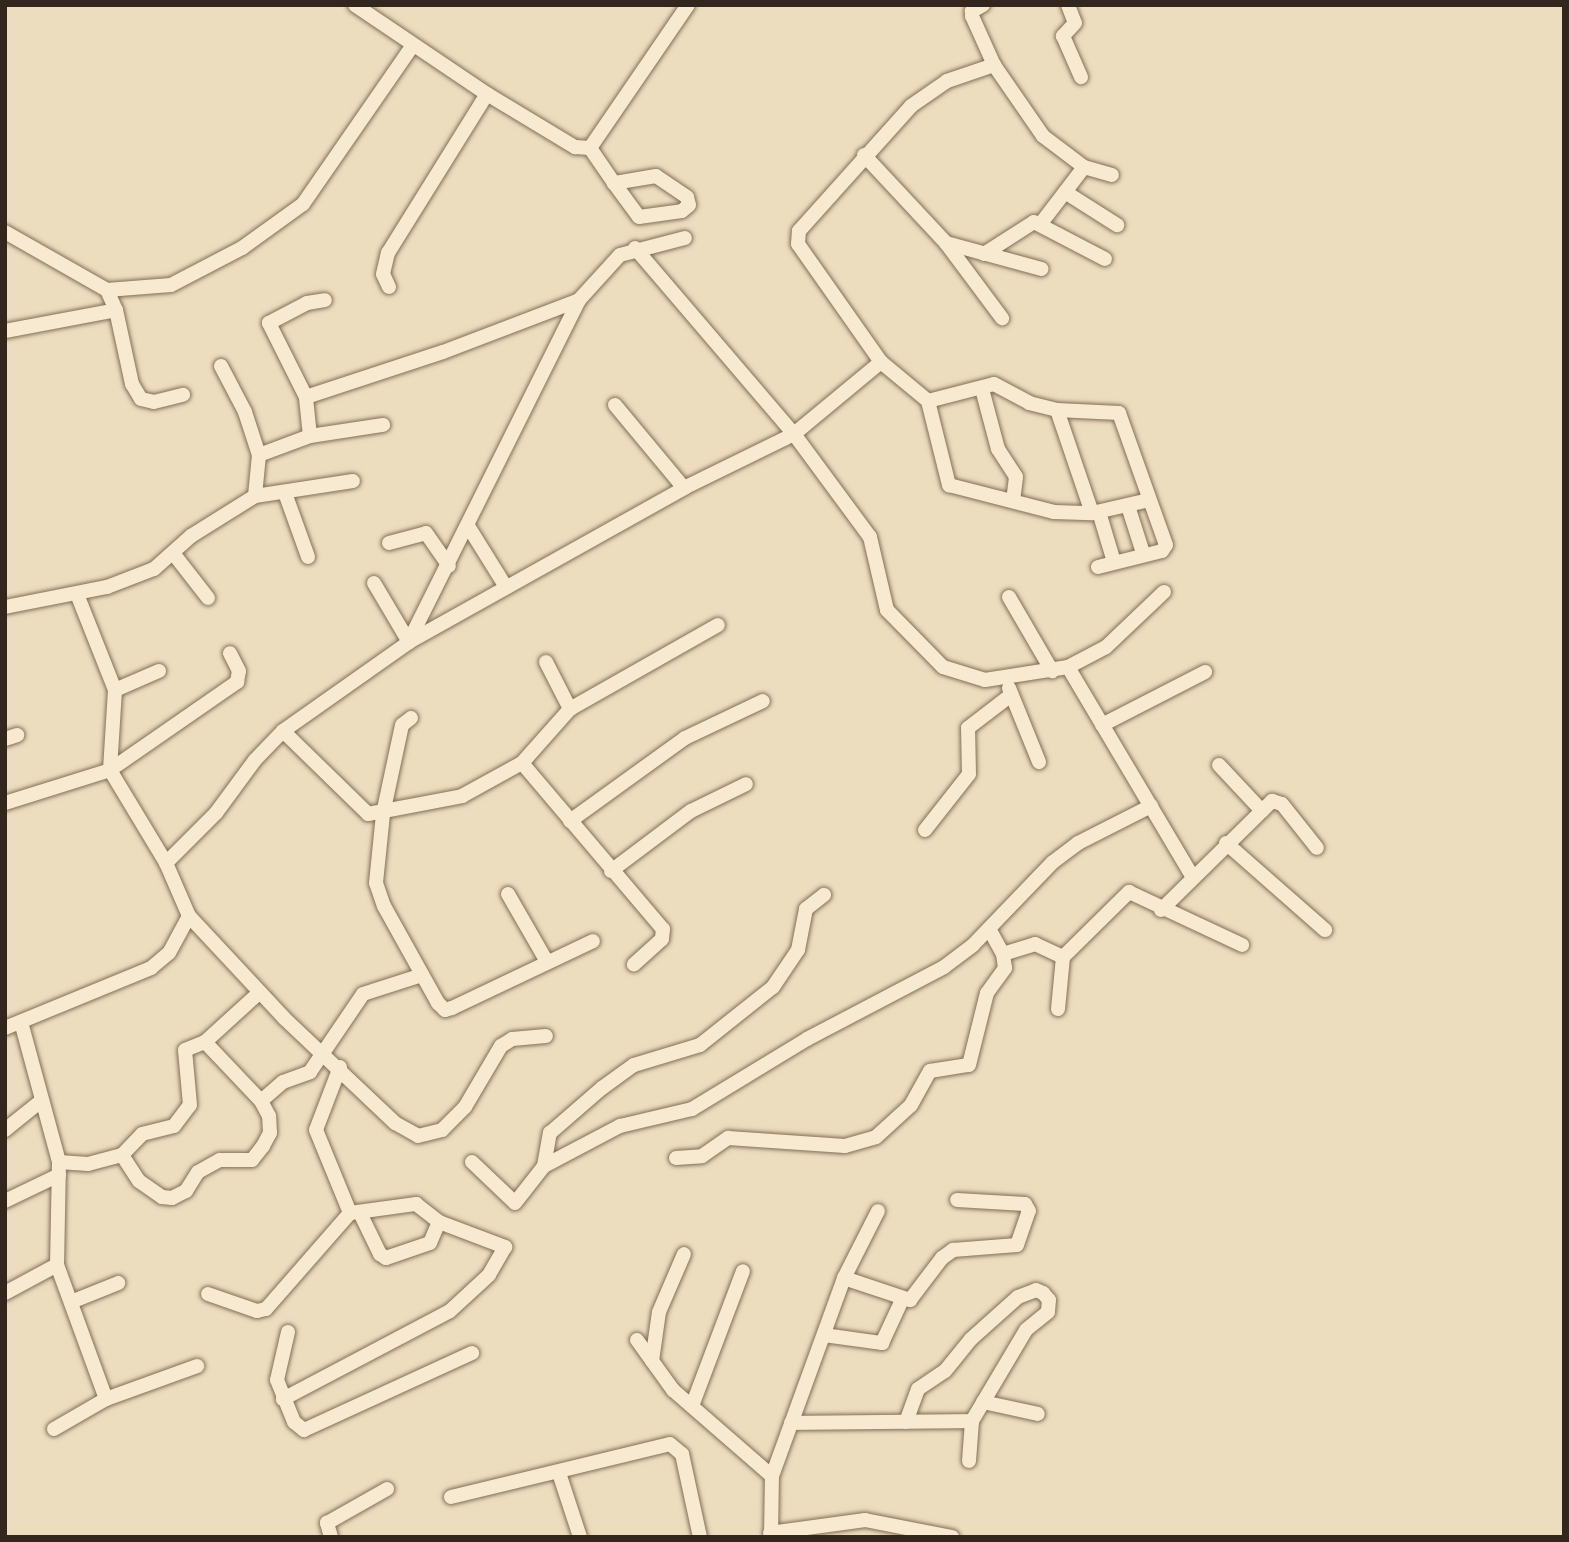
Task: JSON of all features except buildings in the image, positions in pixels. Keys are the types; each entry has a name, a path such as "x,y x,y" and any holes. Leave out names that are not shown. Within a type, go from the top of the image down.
{"street":[{"path":"355,5 486,94 575,147 590,148"},
{"path":"590,148 688,5"},
{"path":"982,5 972,12 972,16 994,65 1043,136 1084,167 1112,175"},
{"path":"1069,5 1075,23 1063,36 1081,77"},
{"path":"5,232 107,290 172,285 278,225 303,204 413,45"},
{"path":"994,65 947,81 911,106 864,155 796,238 881,362 928,401 949,485 1054,512 1096,513 1149,500"},
{"path":"389,287 383,274 388,253 486,94"},
{"path":"590,148 614,183 639,217 682,211 689,205 687,197 656,176 614,183"},
{"path":"864,155 946,243 1002,318"},
{"path":"984,254 1028,225 1041,222 1084,167"},
{"path":"1065,192 1117,225"},
{"path":"1041,222 1105,260"},
{"path":"409,642 579,300 607,265 635,248 685,237"},
{"path":"946,243 1042,270"},
{"path":"635,248 794,434 870,537 881,596 897,622 943,667 985,680 1068,667 1105,647 1164,592"},
{"path":"107,290 116,310 132,384 141,399 154,402 183,395"},
{"path":"310,436 306,397 269,323 307,303 326,300"},
{"path":"306,397 443,352 579,300"},
{"path":"5,331 116,310"},
{"path":"166,863 216,813 255,760 283,732 409,642 684,488 794,434 881,362"},
{"path":"221,366 245,412 259,455 255,496"},
{"path":"928,401 1002,385 1029,403 1057,410 1119,413 1166,545 1162,551 1143,553 1098,567"},
{"path":"982,389 998,449 1016,477 1013,502"},
{"path":"615,405 684,488"},
{"path":"1057,410 1114,562"},
{"path":"259,455 310,436 383,425"},
{"path":"5,607 77,594 154,569 255,496 353,481"},
{"path":"285,493 308,557"},
{"path":"1128,506 1143,553"},
{"path":"468,526 506,587"},
{"path":"389,543 426,533 449,566"},
{"path":"173,553 208,598"},
{"path":"374,583 409,642"},
{"path":"77,594 115,690 110,770 166,863 189,916 260,992 396,1123 418,1136 429,1136 465,1107 501,1046 512,1039 546,1036"},
{"path":"1009,597 1052,671"},
{"path":"283,732 364,812 383,814 462,796 522,762 570,709 718,625"},
{"path":"5,803 110,770 237,682 239,671 230,653"},
{"path":"546,662 570,709"},
{"path":"1068,667 1192,876"},
{"path":"115,690 159,671"},
{"path":"1102,725 1205,672"},
{"path":"1007,676 1011,695 1039,762"},
{"path":"925,831 969,774 968,728 1011,695"},
{"path":"570,821 685,738 763,701"},
{"path":"411,718 402,725 383,814 376,883 422,975 444,1010 546,960 571,954 593,941"},
{"path":"522,762 664,934 634,964"},
{"path":"1219,765 1262,811"},
{"path":"611,871 691,811 746,784"},
{"path":"1161,909 1226,842 1272,802 1282,804 1317,848"},
{"path":"472,1162 515,1203 544,1166 620,1126 692,1109 807,1039 944,967 989,929 1053,862 1078,843 1151,806"},
{"path":"1226,842 1325,930"},
{"path":"508,894 546,960"},
{"path":"1058,1009 1063,957 1125,894 1134,894 1242,945"},
{"path":"544,1166 550,1133 602,1088 634,1065 700,1045 773,986 798,950 806,909 824,895"},
{"path":"5,1028 151,968 169,953 189,916"},
{"path":"676,1158 702,1156 728,1138 845,1146 876,1137 911,1105 930,1071 970,1065 987,993 1005,968 1003,954 989,929"},
{"path":"1003,954 1035,944 1063,957"},
{"path":"261,1101 283,1082 310,1072 325,1055 363,994 422,975"},
{"path":"5,1201 59,1169 122,1155 142,1134 174,1126 182,1118 191,1097 186,1049 205,1042 260,992"},
{"path":"21,1022 59,1169 57,1265 106,1399"},
{"path":"122,1155 139,1181 162,1197 172,1198 186,1191 198,1172 220,1160 252,1160 270,1133 261,1101 205,1042"},
{"path":"340,1067 316,1130 355,1213 380,1254 386,1258 430,1243 439,1223"},
{"path":"5,1130 41,1101"},
{"path":"844,1278 902,1300 910,1300 942,1258 953,1250 965,1246 1013,1246 1021,1239 1029,1211 1025,1204 957,1200"},
{"path":"208,1294 257,1311 266,1309 355,1213 416,1204 439,1223 502,1244 505,1252 489,1275 450,1311 283,1399"},
{"path":"878,1211 844,1278 772,1476 770,1536 865,1520 951,1537"},
{"path":"652,1361 659,1312 684,1254"},
{"path":"5,1293 57,1265"},
{"path":"692,1406 743,1270"},
{"path":"71,1302 118,1283"},
{"path":"906,1422 918,1390 945,1371 971,1339 1018,1297 1036,1290 1043,1293 1049,1300 1048,1312 1026,1330 972,1421 969,1461"},
{"path":"824,1335 882,1343 902,1300"},
{"path":"288,1332 277,1380 294,1422 304,1430 472,1353"},
{"path":"636,1340 692,1406 772,1476"},
{"path":"54,1429 106,1399 197,1366"},
{"path":"983,1402 1038,1414"},
{"path":"791,1423 972,1421"},
{"path":"451,1497 670,1444 678,1447 700,1537"},
{"path":"559,1473 580,1537"},
{"path":"331,1537 327,1523 387,1489"}]}
